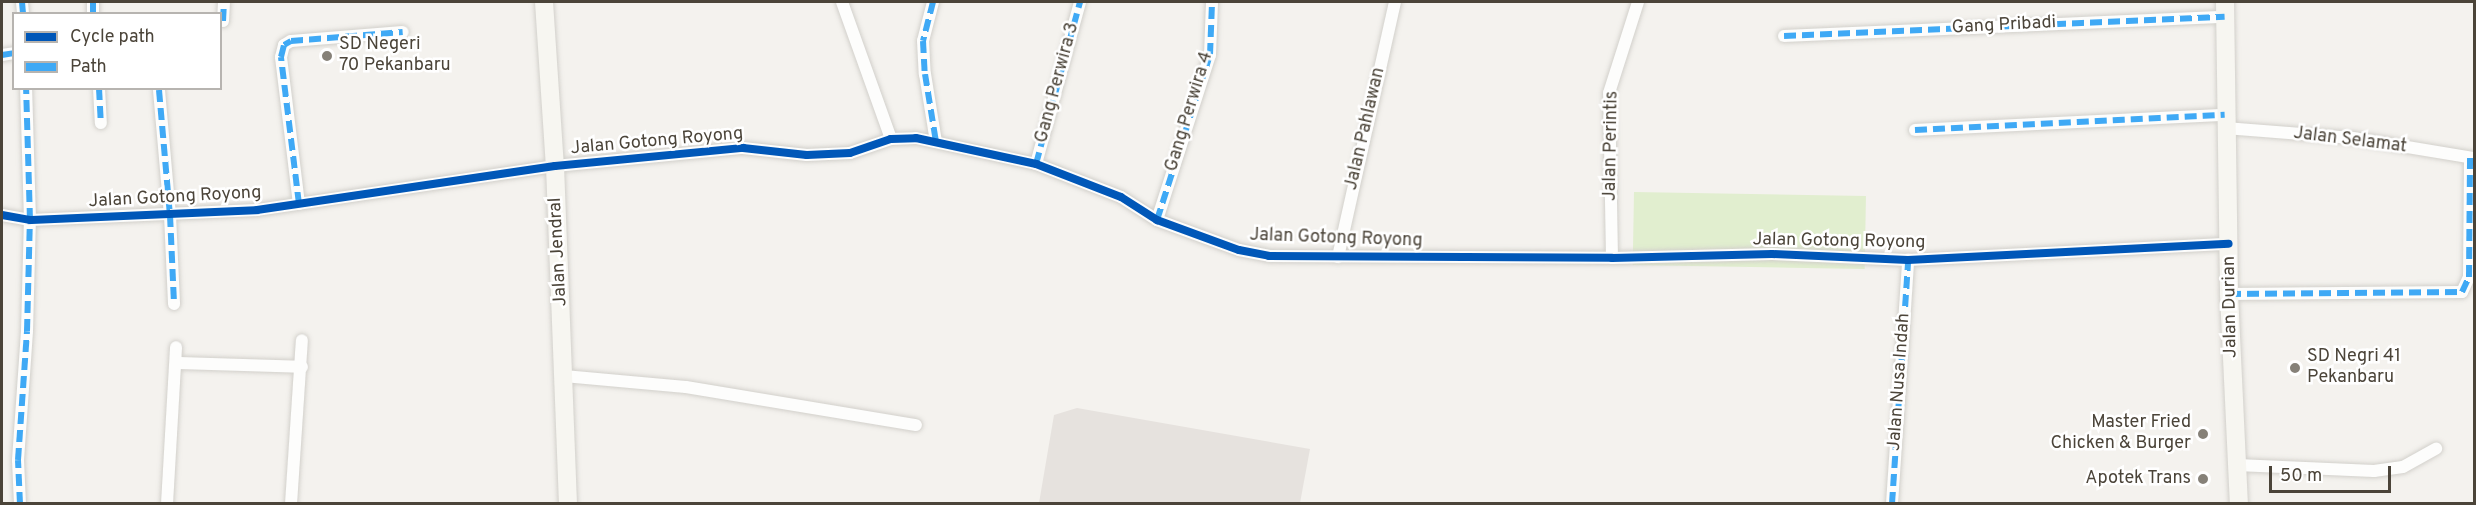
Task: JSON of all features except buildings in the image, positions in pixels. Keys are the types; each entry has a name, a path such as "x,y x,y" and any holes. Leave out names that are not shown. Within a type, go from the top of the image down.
{"main road":[{"name":"Jalan Jendral","path":"544,2 555,166 568,504"},
{"name":"Jalan Durian","path":"2225,9 2229,294 2239,504"}],"street":[{"path":"223,21 224,2"},
{"path":"842,2 891,140"},
{"path":"933,2 923,41 925,74 936,142"},
{"name":"Gang Perwira 3","path":"1036,164 1080,2"},
{"name":"Gang Perwira 4","path":"1157,220 1210,55 1212,2"},
{"name":"Jalan Pahlawan","path":"1338,257 1395,2"},
{"name":"Jalan Perintis","path":"1612,258 1609,93 1638,2"},
{"name":"Gang Pribadi","path":"1784,36 2225,9"},
{"path":"298,204 281,57 284,45 291,41 403,32"},
{"path":"20,504 18,460 27,331 30,220 26,90"},
{"path":"99,90 101,123"},
{"path":"159,90 170,215 174,304"},
{"name":"Jalan Selamat","path":"1915,130 2225,122 2353,138 2472,158"},
{"name":"Jalan Gotong Royong","path":"2,215 30,220 256,210 555,166 743,148 807,155 850,153 891,140 916,138 1036,164 1120,197 1157,220 1239,250 1269,256 1612,258 1772,254 1908,260 2229,244"},
{"path":"2229,294 2462,292 2469,277 2472,158"},
{"name":"Jalan Nusa Indah","path":"1892,504 1908,260"},
{"path":"291,504 302,367 302,340"},
{"path":"167,504 177,363 176,346"},
{"path":"177,363 302,367"},
{"path":"564,376 686,387 916,425"},
{"path":"2237,465 2374,471 2403,467 2436,449"}],"shaded area":[{"path":"1077,408 1310,449 1300,503 1039,503 1054,415"}],"green space":[{"path":"1634,192 1866,196 1865,269 1633,265"}],"marked path":[{"path":"22,2 23,12"},
{"path":"93,2 93,12"},
{"path":"223,21 224,2"},
{"path":"933,2 923,41 925,74 936,142"},
{"path":"1036,164 1080,2"},
{"path":"1157,220 1210,55 1212,2"},
{"path":"1784,36 2225,17"},
{"path":"299,204 281,57 284,45 291,41 403,32"},
{"path":"2,55 12,53"},
{"path":"20,504 18,460 27,331 30,220 26,90"},
{"path":"99,90 101,123"},
{"path":"159,90 170,215 174,304"},
{"path":"1915,130 2225,115"},
{"path":"2229,294 2462,292 2469,277 2470,158"},
{"path":"1892,504 1908,260"}],"cycle path":[{"path":"2,215 30,220 257,210 555,166 743,148 807,155 850,153 891,139 916,138 1036,164 1121,197 1157,220 1239,250 1269,256 1612,258 1772,254 1908,260 2229,244"}],"place":[{"name":"SD Negeri 70 Pekanbaru","path":"327,56"},
{"name":"SD Negri 41 Pekanbaru","path":"2295,368"},
{"name":"Master Fried Chicken & Burger","path":"2203,434"},
{"name":"Apotek Trans","path":"2203,479"}]}
